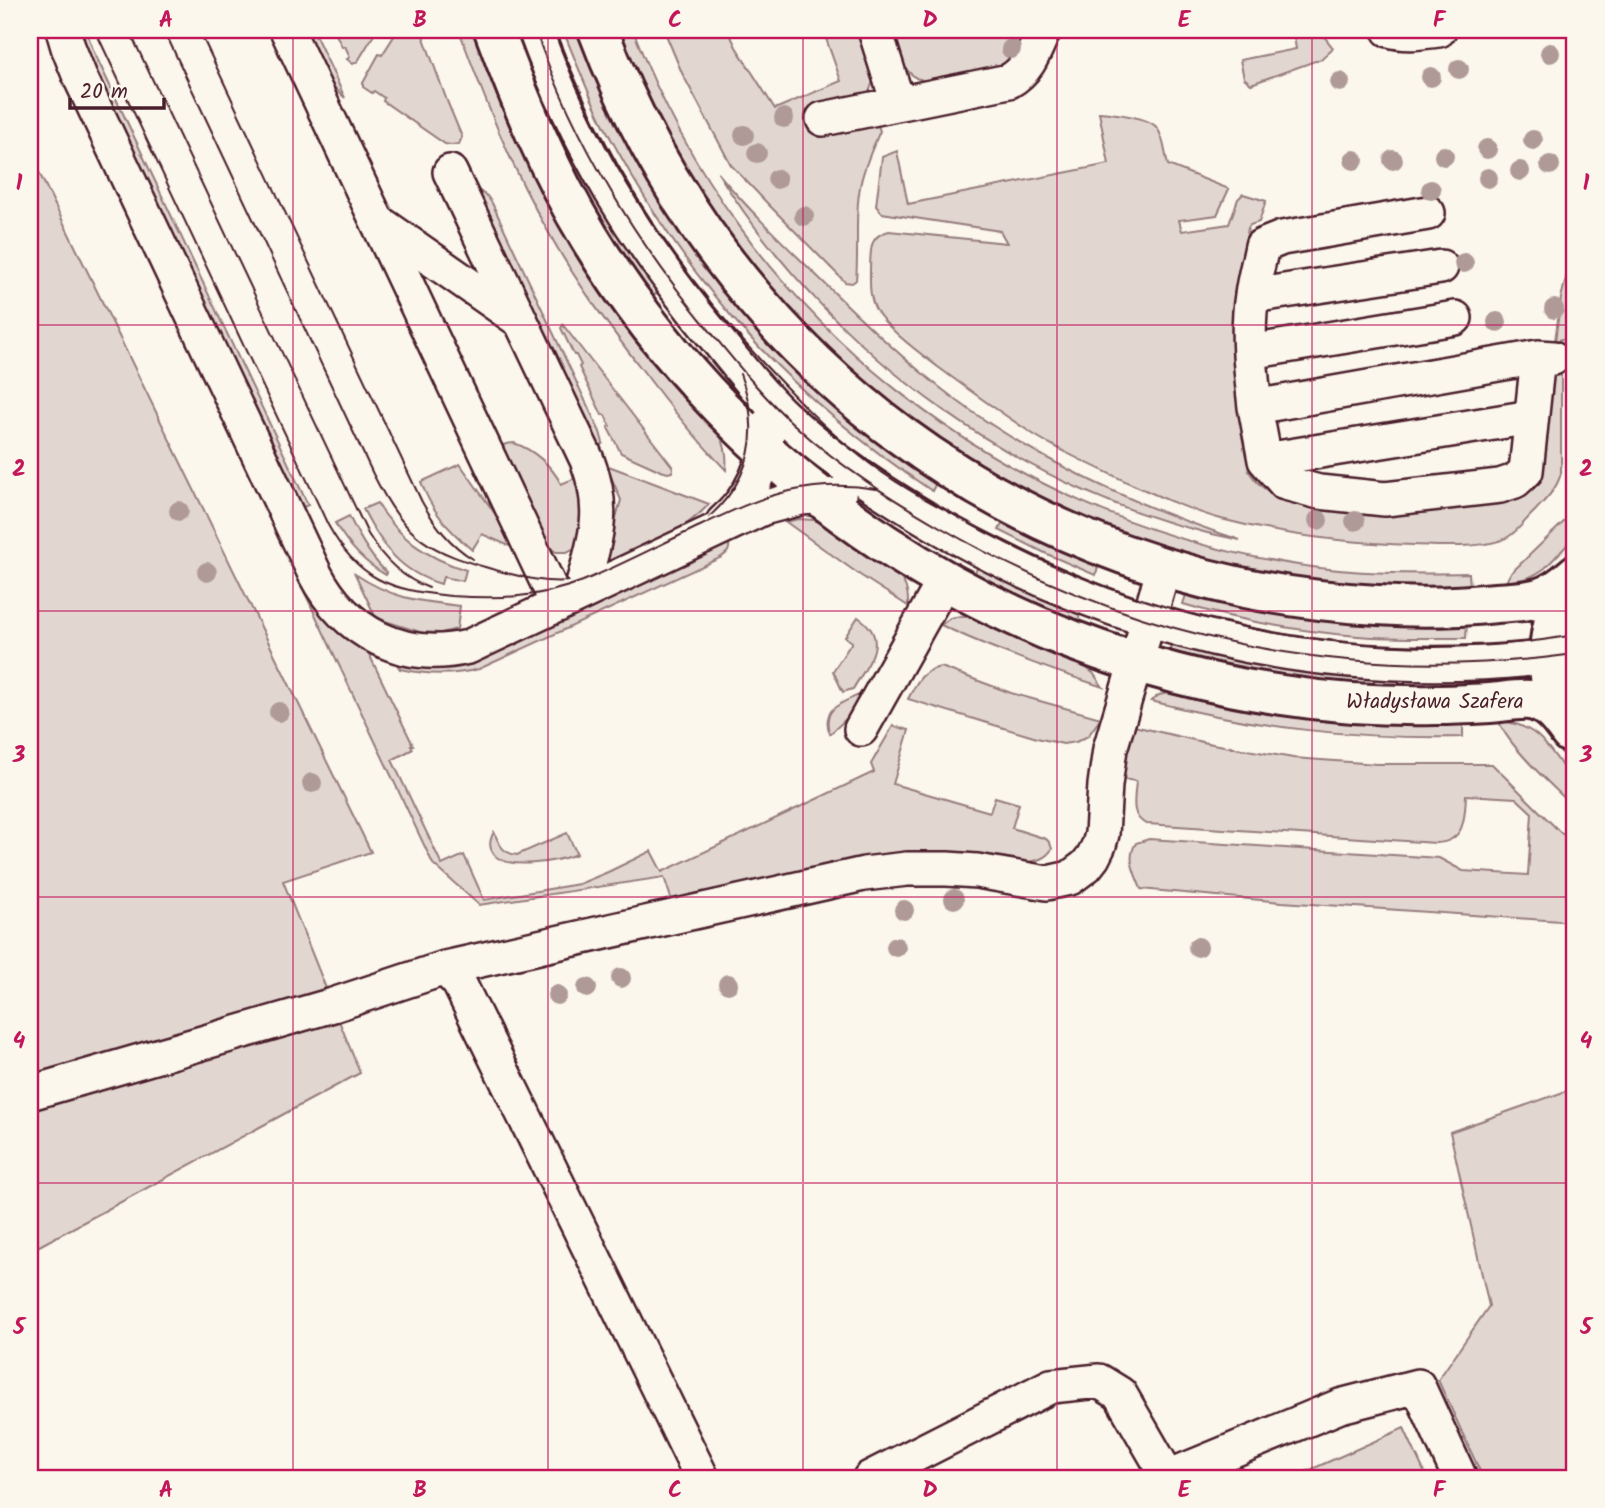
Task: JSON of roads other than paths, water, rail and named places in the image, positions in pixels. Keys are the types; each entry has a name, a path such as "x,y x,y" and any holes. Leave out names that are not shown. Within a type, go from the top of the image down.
{"main road":[{"name":"Władysława Szafera","path":"494,30 515,88 547,160 588,236 643,317 714,402 764,451 818,496 887,546 985,603 1043,629 1136,663 1179,675 1242,689 1326,701 1439,705 1525,699 1549,709 1573,737"},
{"path":"598,30 633,113 651,147 684,204 722,259 779,327 821,369 901,436 989,493 1091,542 1155,597 1212,582 1334,602 1407,607 1472,606 1528,600 1553,592 1565,621 1549,672 1558,710 1573,737"}],"street":[{"path":"63,30 80,77 315,574 333,603 354,624 374,636 402,647 419,650 455,650 477,643 761,509 785,502 818,496 896,500 939,510 961,519"},
{"path":"287,30 377,222 569,600"},
{"path":"535,30 578,130 629,223 695,314 783,415 831,456 896,500 1008,564 1084,597 1155,597"},
{"path":"555,30 588,110 629,186 692,280 740,337 813,415 862,458 908,489 961,519 1054,565 1107,587 1155,597 1234,643 1317,657 1421,664 1505,653 1565,621"},
{"path":"875,30 898,103"},
{"path":"824,118 1009,81 1019,76 1029,62 1044,30"},
{"path":"1389,30 1418,33 1439,30"},
{"path":"450,172 594,479 598,523 594,542 569,600"},
{"path":"1255,407 1546,358 1531,417 1526,471 1515,481 1500,486 1385,499 1319,492 1285,483 1265,460 1255,407 1250,352 1252,296 1262,246 1282,238 1429,213"},
{"path":"377,222 521,322"},
{"path":"1252,296 1441,267"},
{"path":"1250,352 1455,318"},
{"path":"694,541 718,527 740,505 753,485 764,451 767,429 764,395 755,363 740,337"},
{"path":"1265,460 1531,417"},
{"path":"861,729 944,581"},
{"path":"30,1093 333,1005 445,968 874,873 907,869 947,869 977,871 1047,883 1072,877 1088,864 1099,845 1108,758 1155,597"},
{"path":"1505,653 1518,640 1546,625 1565,621"},
{"path":"1505,653 1543,678 1554,698"},
{"path":"445,968 459,983 702,1478"},
{"path":"870,1478 1051,1386 1100,1381 1120,1394 1168,1477 1340,1406 1418,1386 1460,1478"}],"tram line":[{"path":"95,30 328,525 349,556 378,579 405,589 451,596 502,597 535,594 583,581 767,497 822,486 876,489"},
{"path":"129,30 368,534 394,567 429,588"},
{"path":"164,30 373,474 397,515 422,540 454,557 525,577 568,581"},
{"path":"199,30 422,502 443,534 473,559"},
{"path":"535,30 570,114 611,191 686,301 744,373 787,418 849,469 921,516 1015,567 1091,600 1168,626 1247,645 1327,658 1408,663 1491,662 1575,654"},
{"path":"555,30 595,122 642,206 668,246 728,324 834,434 874,467 934,504 1027,552 1105,586 1219,621 1277,633 1337,642 1456,647 1575,635"},
{"path":"709,517 724,502 735,485 749,451 750,414 740,374"}]}
